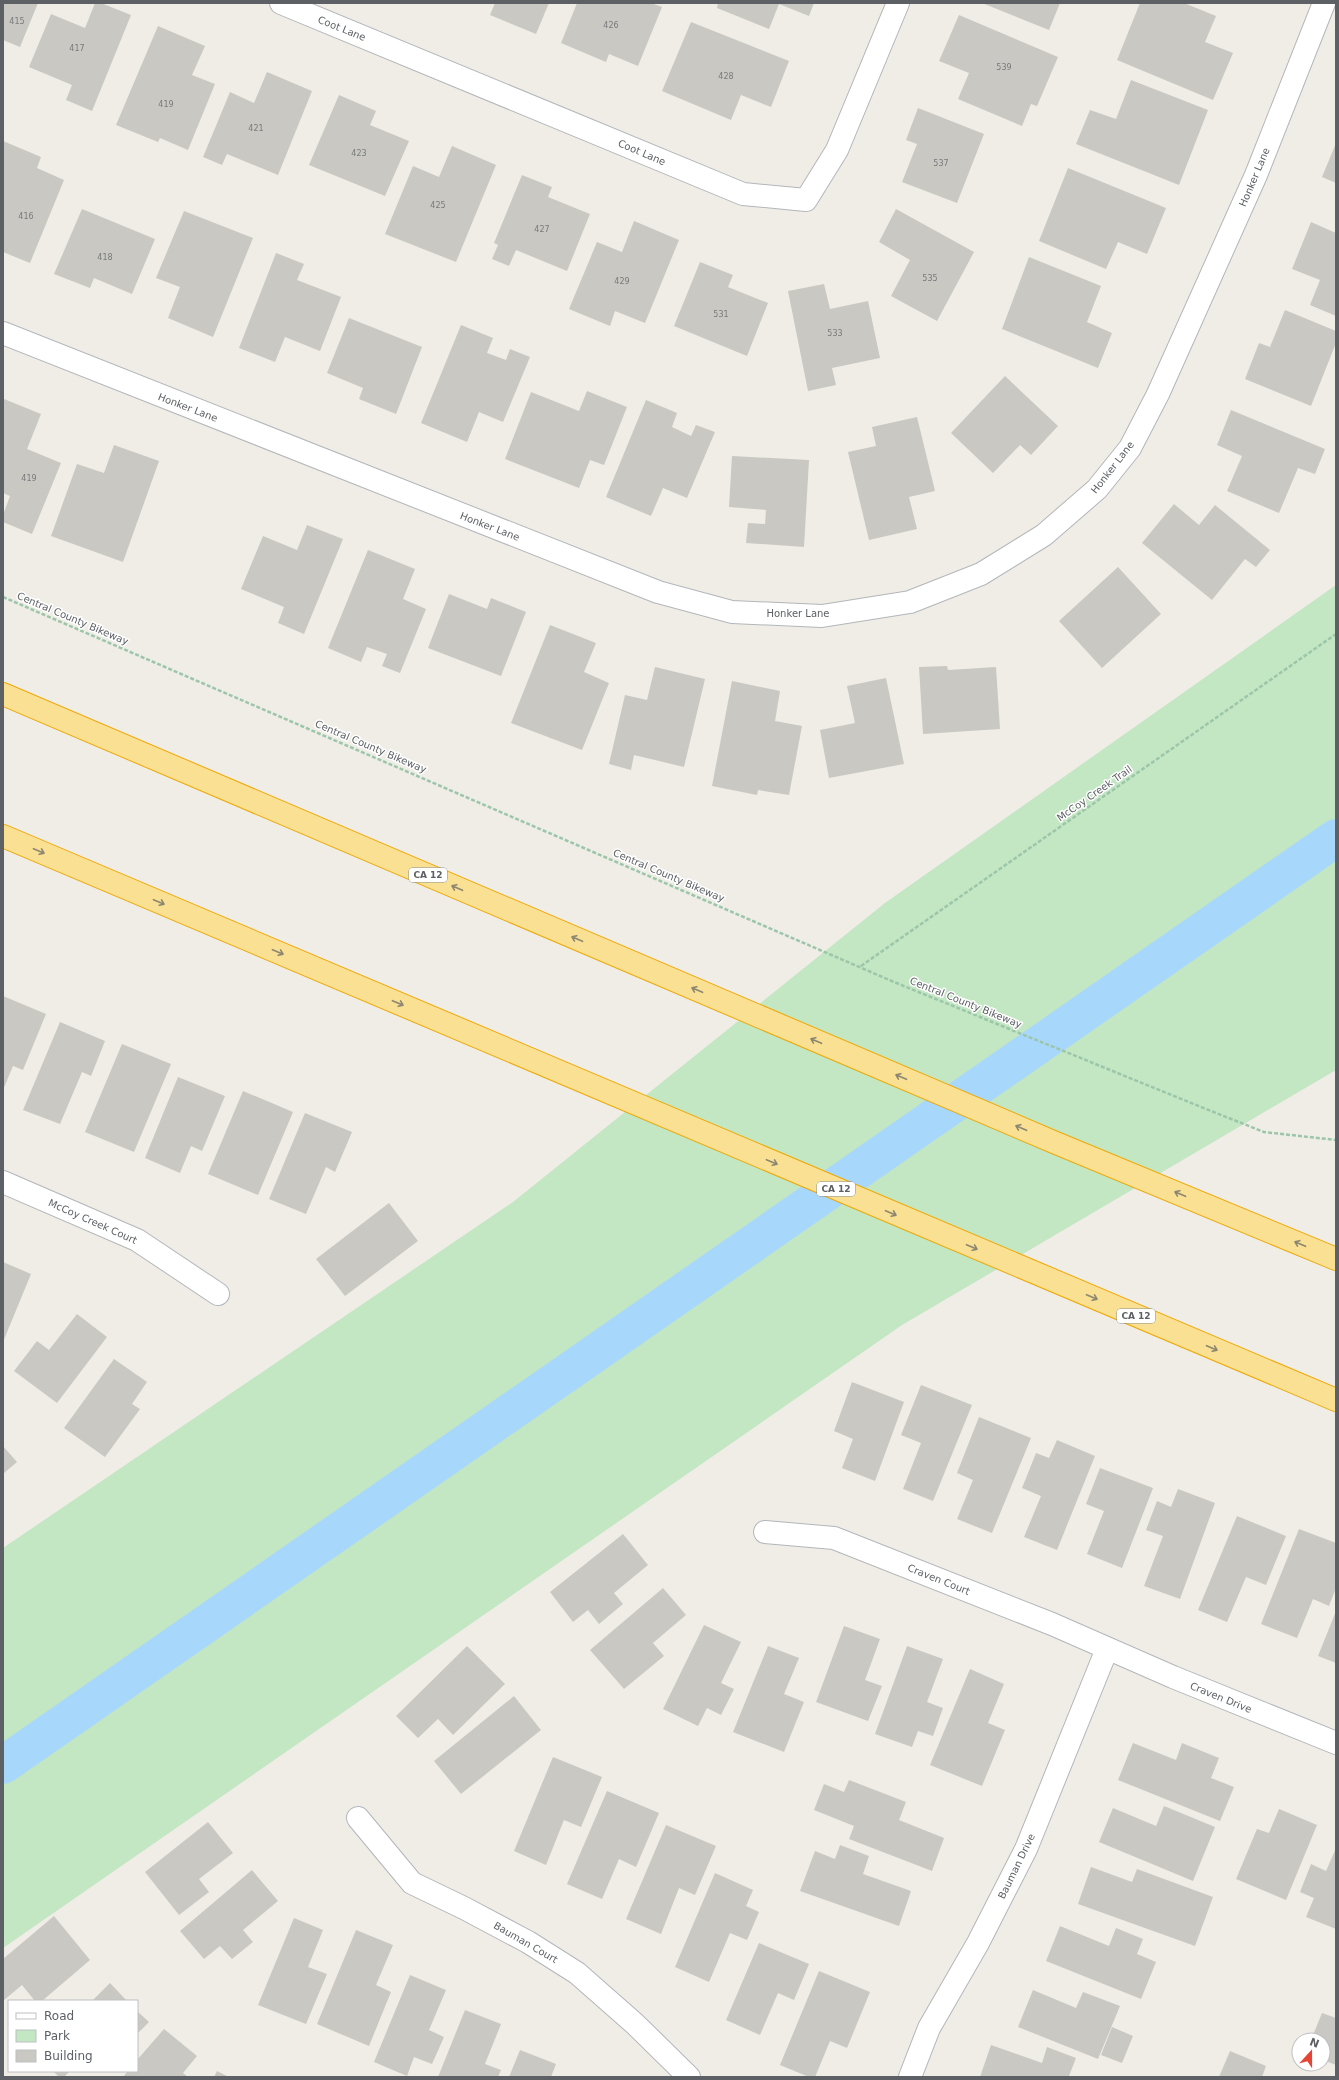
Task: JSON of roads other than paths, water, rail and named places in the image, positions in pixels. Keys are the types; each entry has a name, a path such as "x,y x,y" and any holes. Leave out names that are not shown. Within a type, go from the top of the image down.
{"highway":[{"name":"CA 12","path":"3,694 1056,1143 1336,1259"},
{"name":"CA 12","path":"3,836 1336,1400"}],"street":[{"name":"Coot Lane","path":"281,3 742,194 806,200 837,150 898,3"},
{"name":"Honker Lane","path":"3,333 658,592 732,612 822,616 910,602 981,574 1044,535 1097,489 1130,448 1158,394 1256,175 1324,3"},
{"name":"McCoy Creek Court","path":"3,1182 137,1240 218,1294"},
{"name":"Craven Court","path":"765,1532 834,1538 1052,1624 1107,1649"},
{"name":"Craven Drive","path":"1107,1649 1336,1743"},
{"name":"Bauman Drive","path":"910,2077 929,2028 978,1943 1026,1849 1107,1649"},
{"name":"Bauman Court","path":"358,1818 412,1883 464,1908 528,1942 577,1973 635,2024 689,2077"}],"waterway":[{"path":"3,1765 1336,838"}]}
